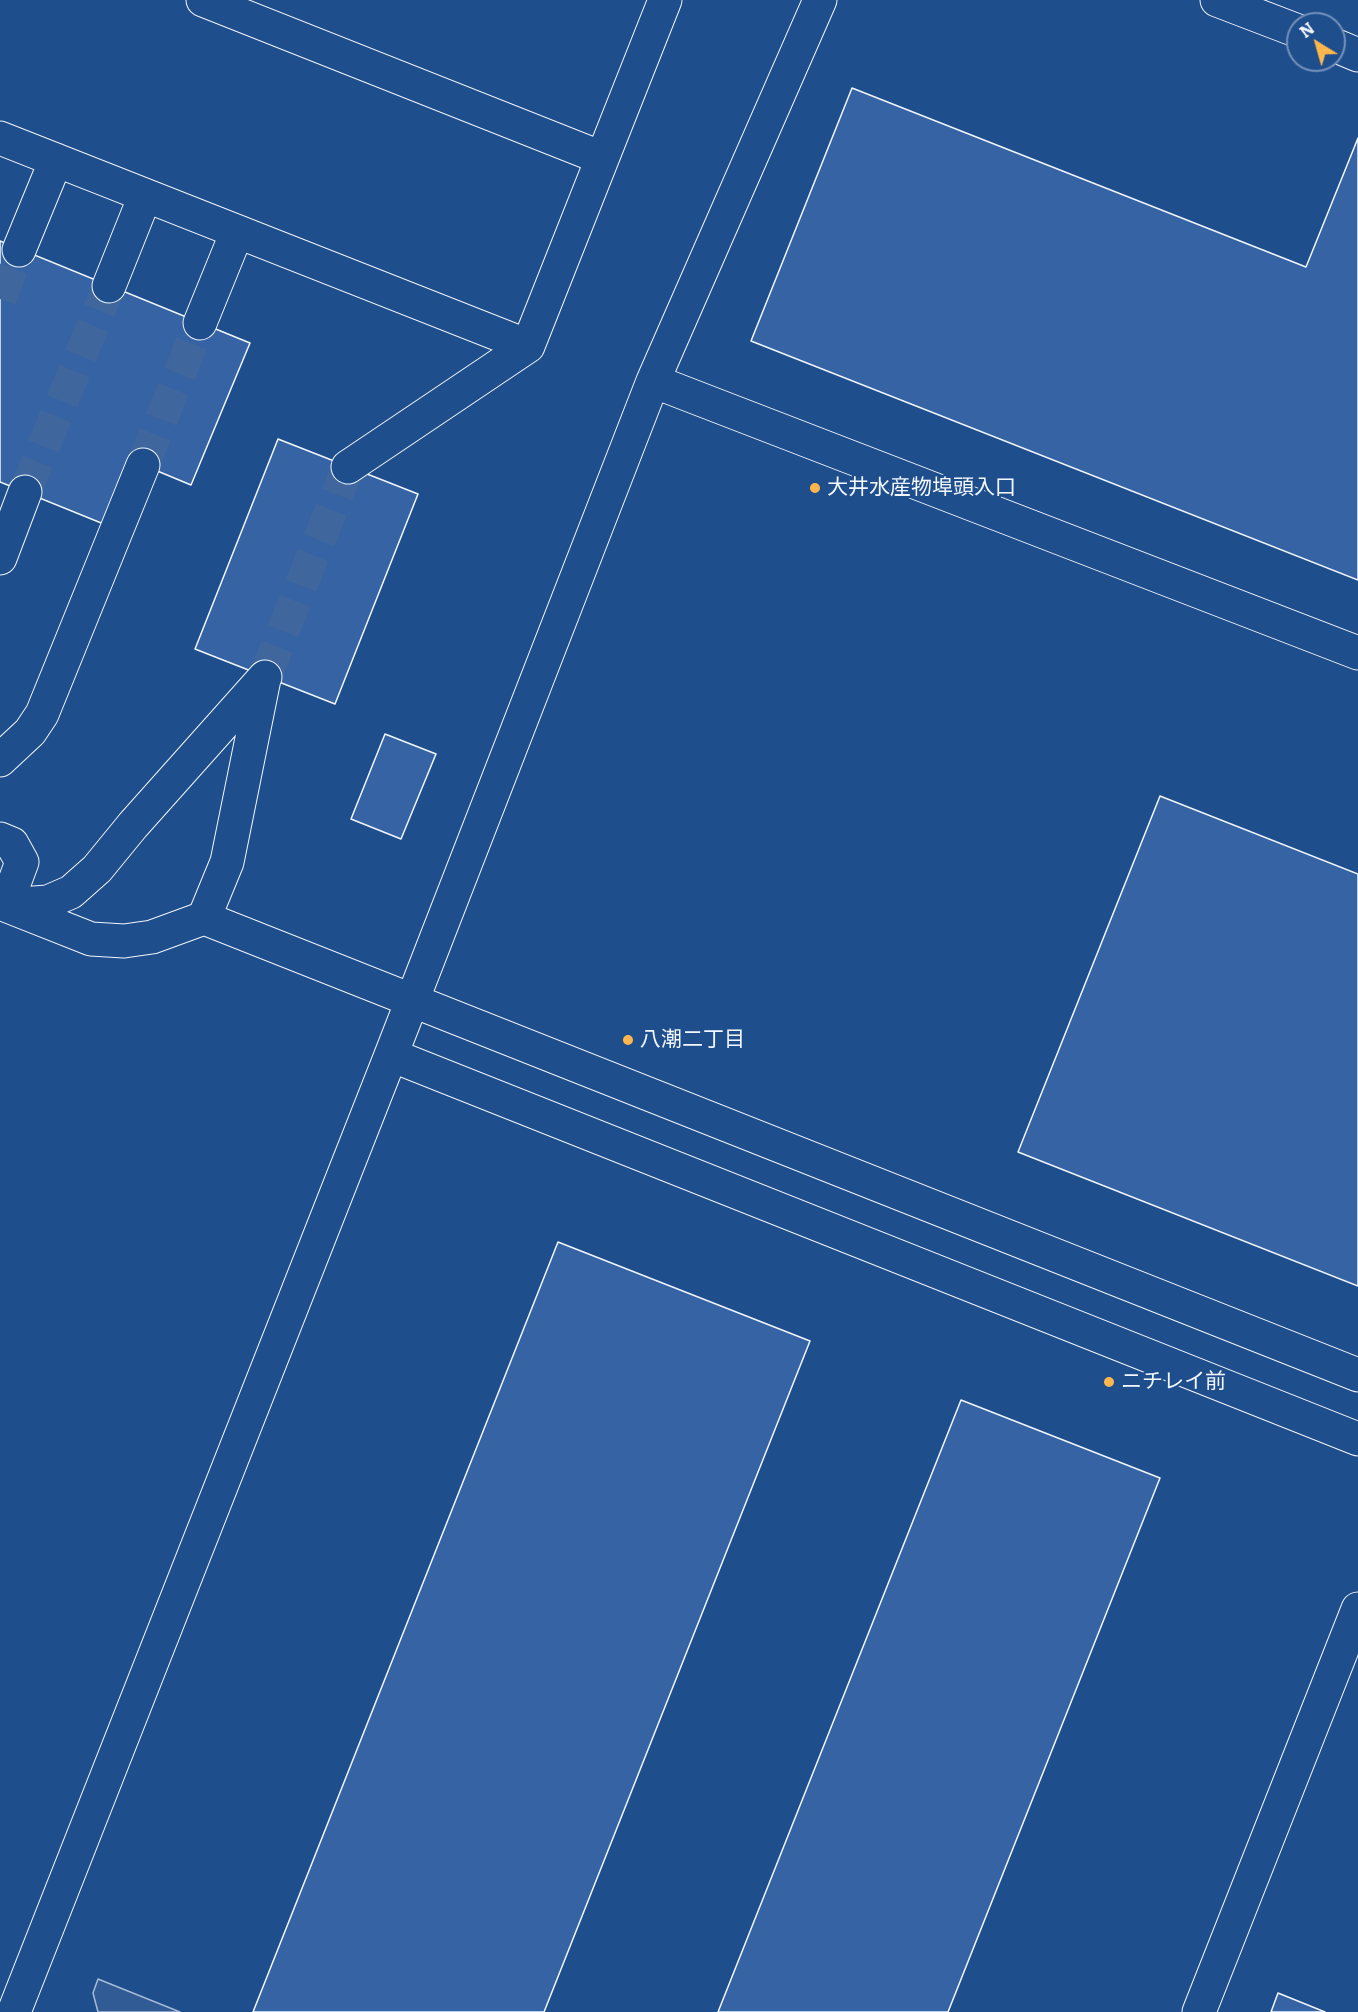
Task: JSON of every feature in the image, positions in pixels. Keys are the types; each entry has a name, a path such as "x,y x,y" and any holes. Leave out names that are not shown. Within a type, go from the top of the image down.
{"street":[{"path":"203,0 602,158"},
{"path":"348,467 528,346 665,0"},
{"path":"14,2012 391,1055 653,381 820,0"},
{"path":"1217,0 1286,26"},
{"path":"0,138 528,346"},
{"path":"19,250 56,160"},
{"path":"109,286 145,196"},
{"path":"200,323 237,232"},
{"path":"653,381 1358,653"},
{"path":"0,760 30,732 42,714 143,465"},
{"path":"0,558 25,492"},
{"path":"3,904 48,902 71,892 97,869 133,825 265,677 227,862 204,918"},
{"path":"0,839 12,844 22,862 3,904"},
{"path":"3,904 91,939 124,941 152,937 204,918 1358,1375"},
{"path":"391,1055 1358,1439"},
{"path":"1199,2012 1358,1609"}],"shaded area":[{"path":"98,1979 180,2012 98,2012 93,1993"}],"building":[{"path":"852,88 1306,267 1358,138 1358,580 751,341"},
{"path":"0,241 250,343 191,485 143,465 116,529 0,482"},
{"path":"278,439 418,494 335,704 195,649"},
{"path":"385,734 436,754 401,839 351,819"},
{"path":"1160,796 1358,874 1358,1286 1018,1152"},
{"path":"558,1242 810,1341 544,2012 253,2012"},
{"path":"961,1400 1160,1478 948,2012 718,2012"},
{"path":"1278,1993 1325,2012 1271,2012"}],"tunnel":[{"path":"0,299 19,250"},
{"path":"25,492 109,286"},
{"path":"143,465 200,323"},
{"path":"265,677 348,467"}],"place":[{"name":"大井水産物埠頭入口","path":"815,488"},
{"name":"八潮二丁目","path":"628,1040"},
{"name":"ニチレイ前","path":"1109,1382"}]}
